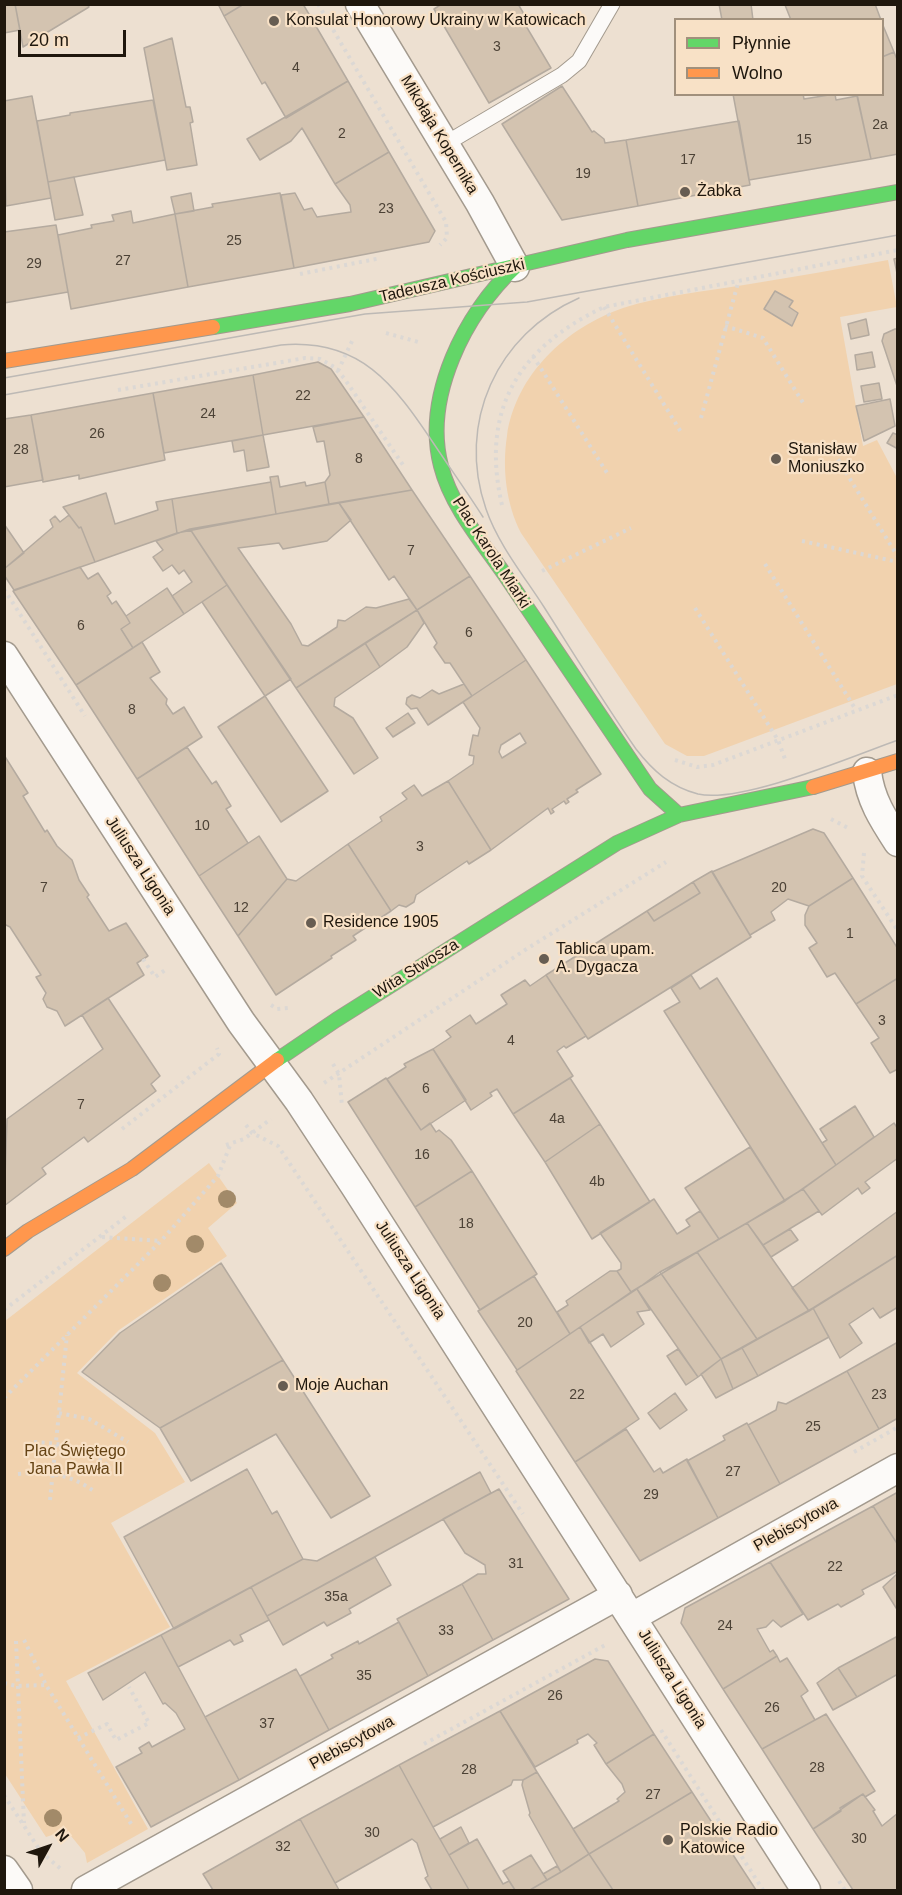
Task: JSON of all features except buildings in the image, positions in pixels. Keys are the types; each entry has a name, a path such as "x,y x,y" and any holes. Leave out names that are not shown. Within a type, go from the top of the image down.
{"street":[{"name":"Mikołaja Kopernika","path":"360,4 445,144 515,267"},
{"name":"Tadeusza Kościuszki","path":"4,361 350,304 627,240 897,192"},
{"name":"Plac Karola Miarki","path":"515,267 482,301 467,327 456,356 443,392 437,426 441,467 450,489 492,556 650,789 679,815"},
{"name":"Juliusza Ligonia","path":"4,656 270,1065 299,1101 806,1890"},
{"name":"Wita Stwosza","path":"4,1249 28,1231 132,1169 270,1065 617,843 679,815 758,797 796,792 897,761"},
{"path":"867,772 876,807 897,842"},
{"name":"Plebiscytowa","path":"86,1890 625,1606 897,1468"},
{"path":"4,1870 18,1890"}],"lane":[{"path":"445,144 562,75 579,61 612,4"}],"path":[{"path":"318,4 446,222 447,237 439,247"},
{"path":"505,513 496,474 498,424 505,401 533,356 571,323 604,307 738,283 897,250"},
{"path":"293,275 384,257"},
{"path":"701,418 738,283"},
{"path":"604,307 681,432"},
{"path":"725,326 763,338 805,406"},
{"path":"379,333 398,335 456,356"},
{"path":"338,371 356,335"},
{"path":"533,356 609,476"},
{"path":"118,390 305,358 320,359 338,371 409,475"},
{"path":"834,453 897,556"},
{"path":"538,573 631,528"},
{"path":"802,541 897,562"},
{"path":"765,564 856,710"},
{"path":"695,608 778,740"},
{"path":"670,756 677,762 697,767 713,765 897,695"},
{"path":"826,818 842,823 855,834"},
{"path":"865,847 862,876 897,931"},
{"path":"143,959 155,977 168,968"},
{"path":"118,1132 219,1054 215,1039"},
{"path":"203,1066 252,1133 278,1146 525,1518"},
{"path":"4,1398 161,1241 218,1176 231,1143"},
{"path":"100,1237 161,1241"},
{"path":"51,1500 68,1334"},
{"path":"59,1413 89,1419 128,1442"},
{"path":"34,1442 57,1443 86,1452 111,1468"},
{"path":"18,1474 53,1473 67,1476 95,1492"},
{"path":"24,1640 46,1685 134,1830"},
{"path":"15,1641 24,1826"},
{"path":"4,1683 16,1686 46,1685"},
{"path":"78,1738 107,1724 116,1740 149,1723 129,1687"},
{"path":"4,1795 41,1852 64,1872"}],"green space":[{"path":"888,260 897,307 840,317 863,446 877,440 897,478 897,684 704,756 687,756 665,744 521,533 512,510 505,473 507,436 512,414 521,393 547,356 582,328 623,308 668,297"},
{"name":"Plac Świętego Jana Pawła II","path":"209,1163 237,1203 208,1228 227,1256 119,1330 77,1373 155,1433 185,1482 111,1523 170,1627 66,1681 148,1829 87,1863 85,1853 71,1836 55,1834 46,1837 5,1774 5,1321"}],"tram line":[{"path":"4,378 365,314 527,302 898,235"},
{"path":"579,298 550,314 526,334 506,358 490,385 481,414 476,445 478,477 486,509 504,547 636,749 656,771 679,787 698,794 717,795 768,786 898,740"},
{"path":"4,395 281,345 309,345 333,349 354,357 389,384 419,422 483,517"}],"traffic: fast":[{"path":"213,327 350,304 627,240 898,192"},
{"path":"515,267 480,308 452,358 443,385 438,412 437,440 441,466 452,495 477,537 650,789 679,815"},
{"path":"277,1060 336,1020 617,843 679,815 813,787"}],"traffic: slow":[{"path":"4,361 213,327"},
{"path":"813,787 898,761"},
{"path":"4,1249 28,1231 132,1169 277,1060"}],"place":[{"name":"Konsulat Honorowy Ukrainy w Katowicach","path":"274,21"},
{"name":"Żabka","path":"685,192"},
{"name":"Stanisław Moniuszko","path":"776,459"},
{"name":"Residence 1905","path":"311,923"},
{"name":"Tablica upam. A. Dygacza","path":"544,959"},
{"name":"Moje Auchan","path":"283,1386"},
{"name":"Polskie Radio Katowice","path":"668,1840"}]}
